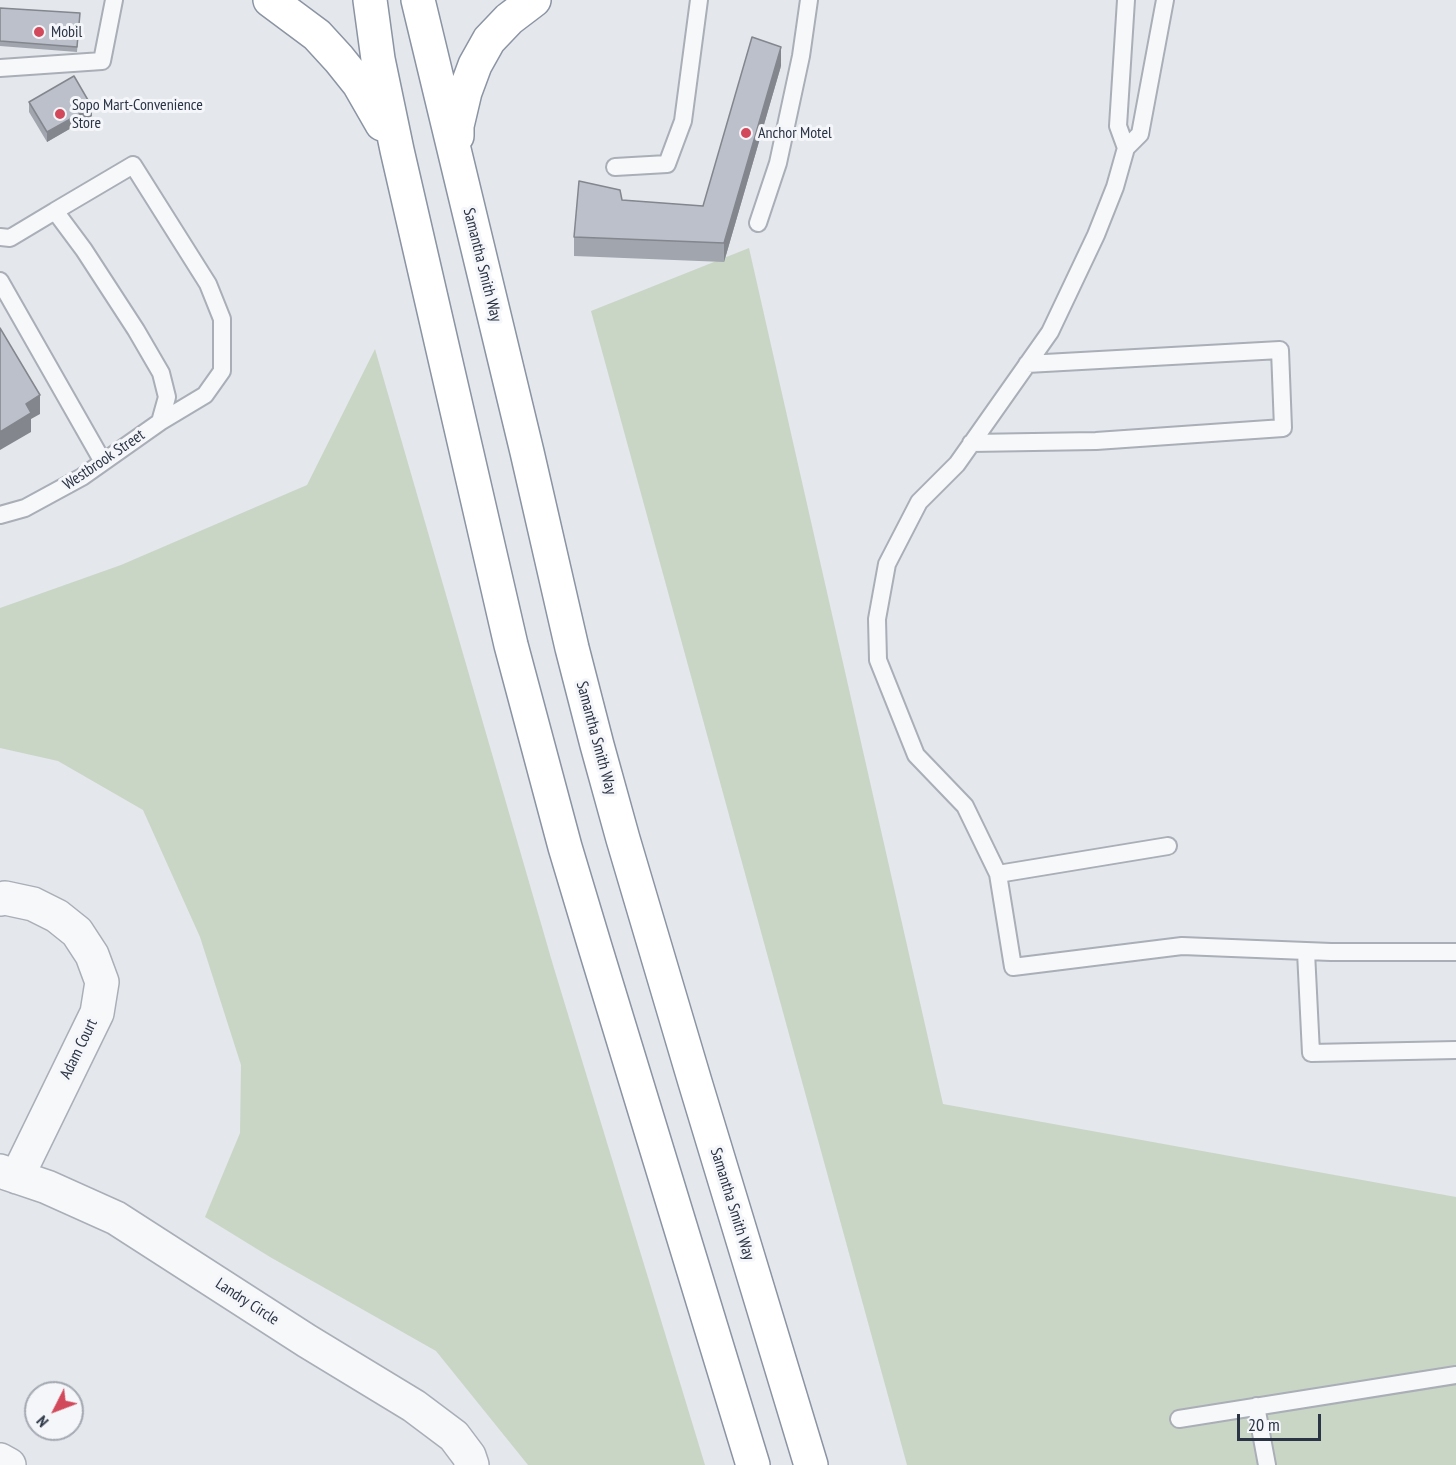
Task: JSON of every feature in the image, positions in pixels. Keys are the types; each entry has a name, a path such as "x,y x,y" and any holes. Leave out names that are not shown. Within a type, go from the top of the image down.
{"highway":[{"path":"270,0 317,35 339,59 359,84 397,150"},
{"path":"370,0 378,59 397,150 512,645 565,846 753,1465"},
{"name":"Samantha Smith Way","path":"418,0 572,648 623,839 811,1465"},
{"path":"459,168 457,126 465,92 475,65 489,40 509,19 534,0"}],"street":[{"name":"Adam Court","path":"0,899 33,904 57,916 77,933 92,955 102,982 97,1013 8,1174"},
{"name":"Landry Circle","path":"8,1174 46,1187 116,1218 307,1341 414,1406 454,1436 470,1456 472,1465"},
{"path":"0,1460 9,1465"}],"lane":[{"path":"0,68 102,61 114,0"},
{"path":"615,167 667,164 683,121 699,0"},
{"path":"758,223 778,164 801,56 809,0"},
{"path":"1126,0 1118,126 1126,148"},
{"path":"1165,0 1140,134 1126,148 1115,187 1096,236 1050,332 957,464 919,502 887,564 877,620 878,660 916,755 965,806 998,874 1013,967 1182,946 1306,952 1456,952"},
{"path":"0,237 10,238 134,165 208,284 222,319 222,371 205,395 160,422"},
{"name":"Westbrook Street","path":"0,515 25,508 54,494 160,422 167,397 161,373 136,330 84,250 55,211"},
{"path":"0,282 103,462"},
{"path":"971,443 1096,441 1283,428 1281,350 1027,364"},
{"path":"998,874 1168,846"},
{"path":"1306,952 1311,1053 1456,1050"},
{"path":"1179,1419 1456,1375"},
{"path":"1256,1406 1267,1465"}],"green space":[{"path":"749,248 943,1104 1456,1197 1456,1465 907,1465 591,311"},
{"path":"375,349 553,965 705,1465 528,1465 436,1351 270,1257 205,1217 240,1133 241,1065 200,937 143,810 58,761 0,748 0,608 121,565 307,485"}],"building":[{"name":"Mobil","path":"0,8 80,13 77,47 0,41"},
{"name":"Anchor Motel","path":"752,37 781,47 724,243 574,237 579,181 620,190 622,200 703,206"},
{"name":"Sopo Mart-Convenience Store","path":"74,76 92,107 47,132 29,102"},
{"path":"0,328 40,395 26,404 31,413 0,432"}],"place":[{"name":"Mobil","path":"39,32"},
{"name":"Sopo Mart-Convenience Store","path":"60,114"},
{"name":"Anchor Motel","path":"746,133"}]}
